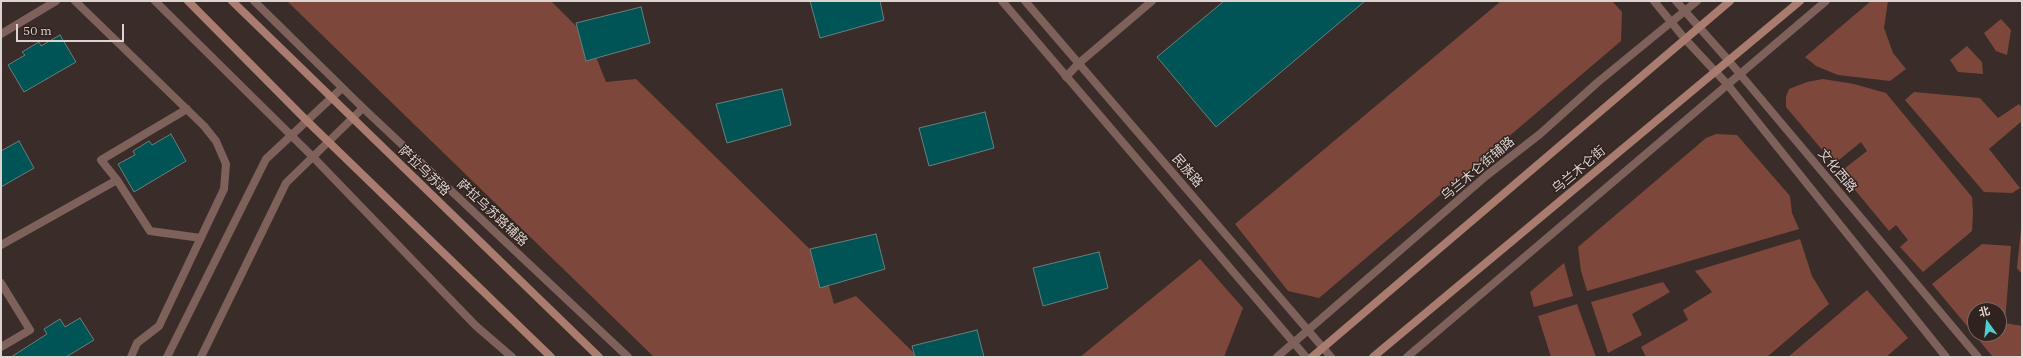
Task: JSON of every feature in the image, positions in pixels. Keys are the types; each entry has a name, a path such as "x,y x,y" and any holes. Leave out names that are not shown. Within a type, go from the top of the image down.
{"main road":[{"path":"188,1 306,120 551,357"},
{"name":"萨拉乌苏路","path":"232,1 599,357"},
{"path":"1312,357 1730,1"},
{"name":"乌兰木仑街","path":"1373,357 1800,1"}],"street":[{"path":"1,34 56,1"},
{"path":"75,1 204,126 216,141 226,164 224,189 159,326 137,343 131,357"},
{"path":"155,1 313,157 476,326 512,357"},
{"name":"萨拉乌苏路辅路","path":"254,1 362,108 628,357"},
{"path":"1002,1 1306,357"},
{"name":"民族路","path":"1025,1 1331,357"},
{"path":"1066,77 1078,64 1152,1"},
{"path":"1654,1 1685,39 1715,73 1727,84 1946,357"},
{"name":"文化西路","path":"1676,1 1729,61 1978,357"},
{"name":"乌兰木仑街辅路","path":"1277,357 1486,176 1540,134 1598,82 1697,1"},
{"path":"1407,357 1826,1"},
{"path":"167,357 266,159 342,88"},
{"path":"201,357 286,183 353,119 362,108"},
{"path":"187,109 101,160 117,180 150,231 201,238"},
{"path":"1,245 117,180"},
{"path":"1,282 30,330 1,347"}],"shaded area":[{"path":"287,1 551,1 589,39 606,82 636,79 822,261 834,304 856,296 918,357 654,357"},
{"path":"1501,1 1612,1 1622,12 1621,41 1319,298 1288,291 1235,224"},
{"path":"1871,1 1888,1 1884,28 1893,53 1906,69 1890,81 1838,75 1816,66 1805,57"},
{"path":"2001,19 2011,30 2007,55 1996,51 1984,33"},
{"path":"1967,46 1982,62 1983,74 1958,72 1950,60"},
{"path":"1823,79 1854,84 1886,93 1972,197 1972,231 1923,272 1900,247 1908,240 1896,225 1889,231 1840,172 1867,151 1861,142 1834,164 1786,107 1786,97 1789,89 1807,82"},
{"path":"1914,92 1980,98 1998,118 2019,104 2022,108 2022,121 1989,149 2020,188 2012,193 1984,192 1905,100"},
{"path":"1716,134 1737,135 1790,196 1792,213 1799,229 1587,291 1581,271 1578,247 1706,138"},
{"path":"2022,219 2022,274 2017,268"},
{"path":"1800,239 1812,276 1829,304 1767,357 1646,357 1641,347 1688,320 1683,310 1712,292 1695,271"},
{"path":"1982,244 2011,246 2007,302 1967,302 1967,326 1932,284"},
{"path":"1200,259 1243,308 1224,357 1080,357"},
{"path":"1564,263 1573,296 1534,307 1530,292"},
{"path":"1663,282 1670,292 1632,314 1642,335 1608,353 1591,302"},
{"path":"1867,290 1908,338 1886,357 1788,357"},
{"path":"1577,304 1596,357 1551,357 1538,316"},
{"path":"2007,323 2022,326 2022,357 1993,357 1980,342 2007,342"}],"building":[{"path":"810,1 880,1 884,20 820,38"},
{"path":"1224,1 1365,1 1216,127 1157,57"},
{"path":"641,7 650,43 586,61 576,23"},
{"path":"60,35 76,62 24,92 8,65 25,55 22,52 39,42 41,46"},
{"path":"782,89 791,125 727,143 716,104"},
{"path":"985,112 994,148 929,166 919,128"},
{"path":"171,134 186,161 134,192 118,164 135,155 133,151 149,141 152,145"},
{"path":"19,141 34,168 1,187 1,151"},
{"path":"876,234 885,269 820,288 810,249"},
{"path":"1099,252 1108,288 1043,306 1033,268"},
{"path":"80,318 94,340 66,357 11,357 47,334 44,329 60,319 65,327"},
{"path":"977,330 984,357 915,357 912,346"}]}
